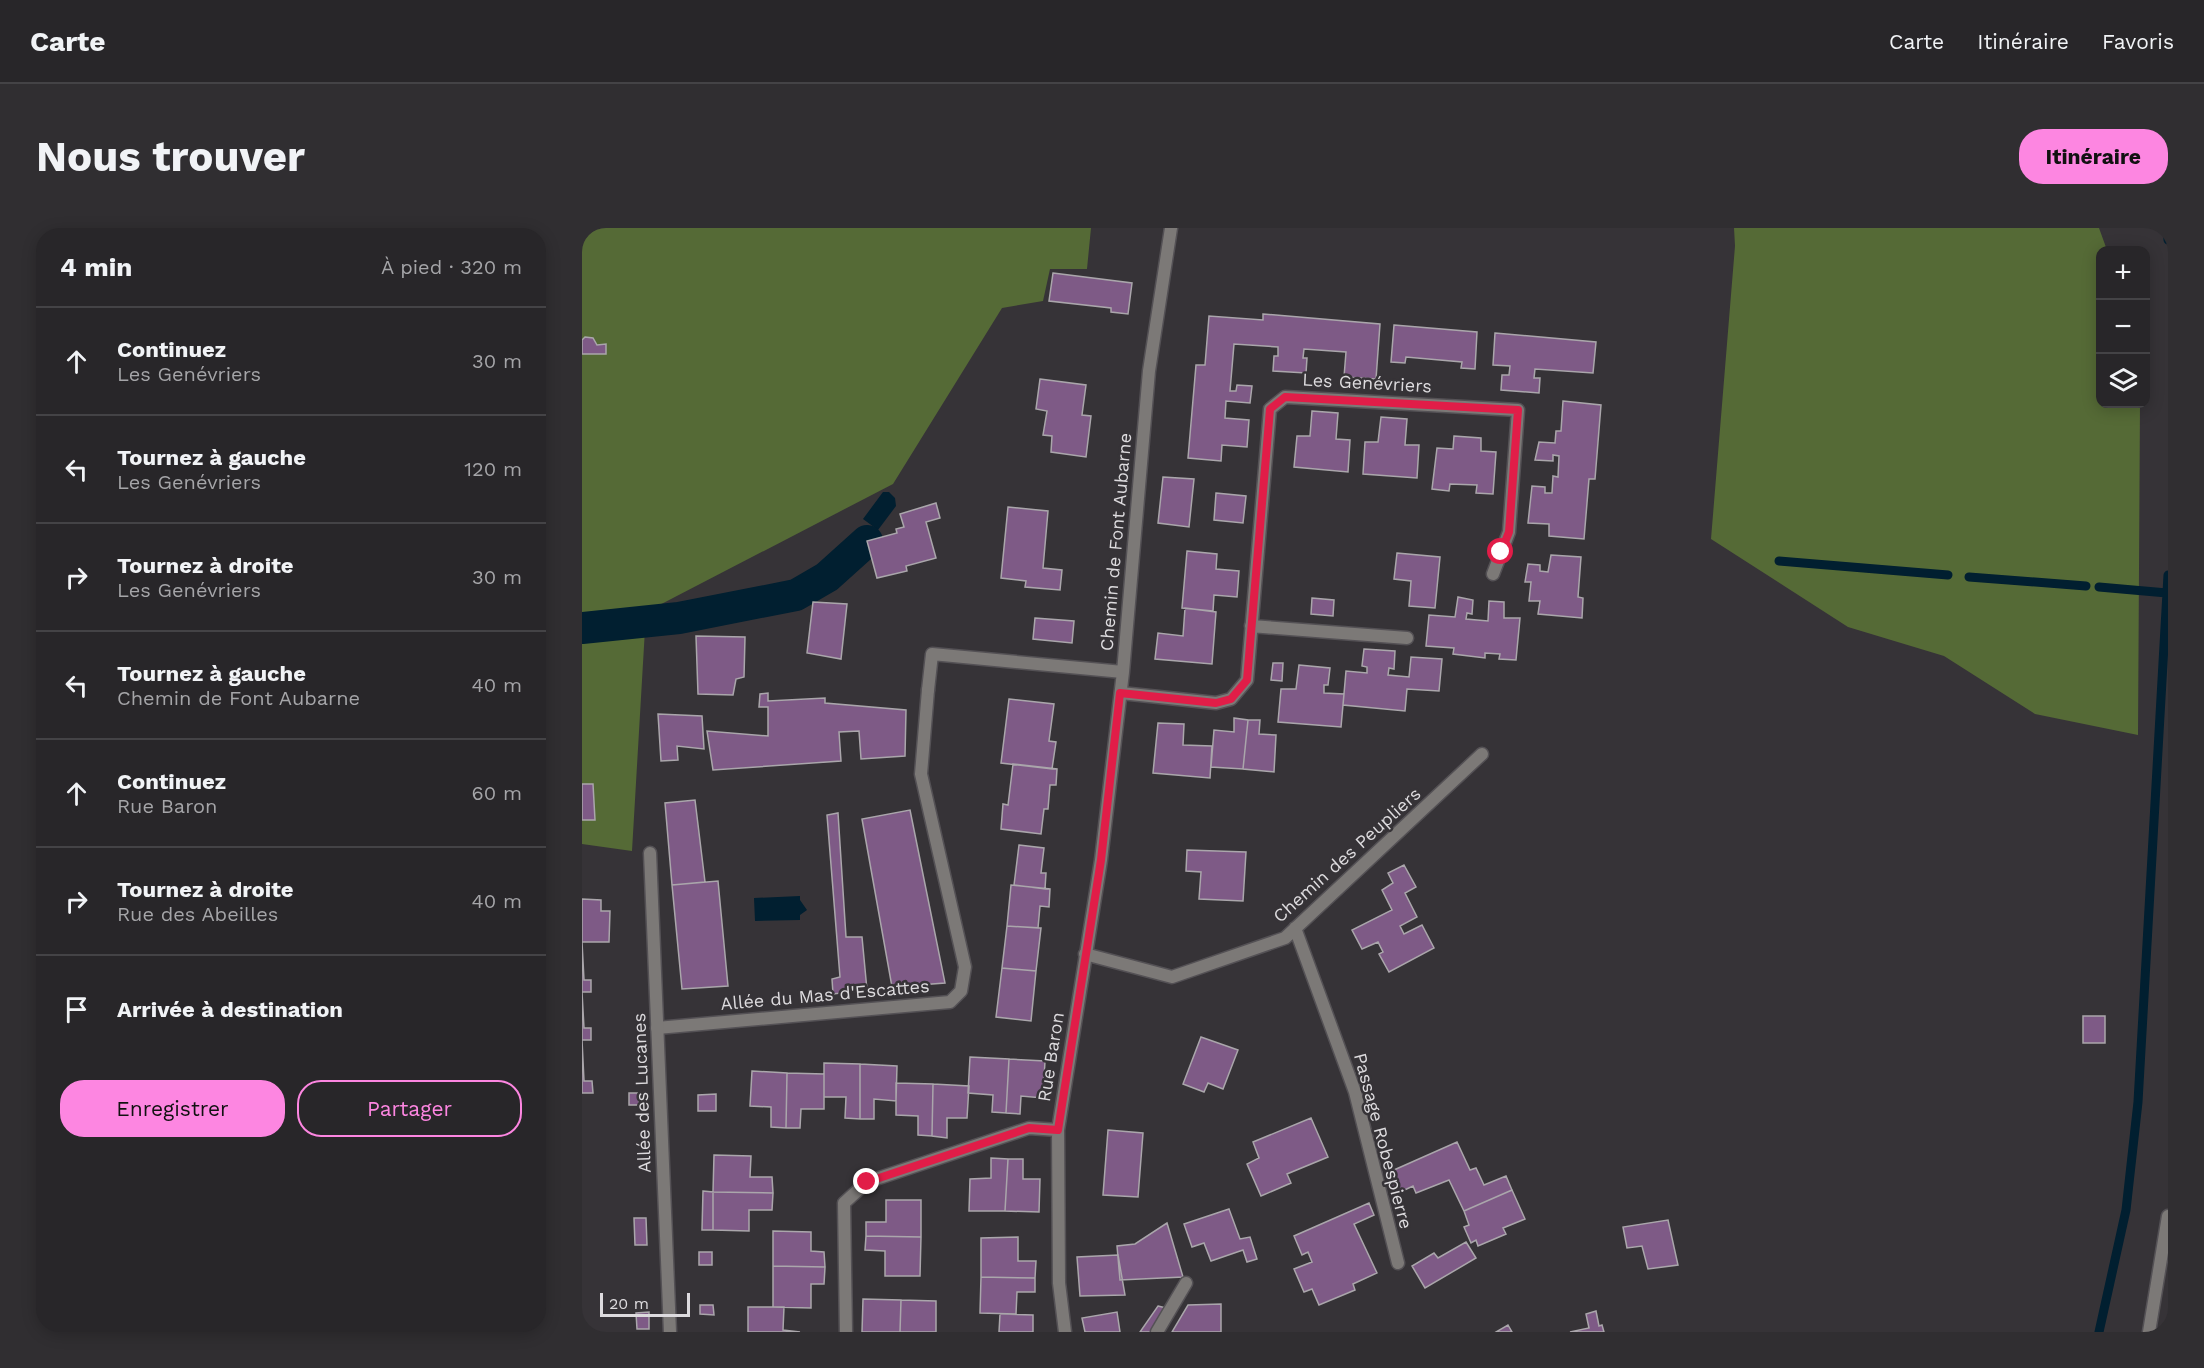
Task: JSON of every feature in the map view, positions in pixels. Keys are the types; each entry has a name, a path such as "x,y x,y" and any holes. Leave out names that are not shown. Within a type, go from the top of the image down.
{"street":[{"name":"Chemin de Font Aubarne","path":"1101,860 1123,672 1149,371 1171,228"},
{"name":"Les Genévriers","path":"1120,693 1216,703 1231,699 1247,680 1270,409 1285,397 1518,410 1509,532 1493,573"},
{"path":"1251,626 1407,638"},
{"name":"Allée du Mas d'Escattes","path":"657,1028 950,1002 961,991 965,968 921,774 932,654 1123,672"},
{"name":"Chemin des Peupliers","path":"1085,954 1172,978 1285,938 1482,754"},
{"name":"Allée des Lucanes","path":"650,853 670,1332"},
{"name":"Rue Baron","path":"1065,1332 1059,1283 1058,1130 1101,860"},
{"name":"Passage Robespierre","path":"1295,928 1355,1092 1398,1263"},
{"path":"846,1332 844,1203 867,1182 1029,1128 1058,1130"},
{"path":"2149,1332 2168,1216"},
{"path":"1157,1332 1186,1283"}],"green space":[{"path":"582,228 1091,228 1087,269 1050,269 1043,301 1002,308 893,484 646,612 632,851 582,844"},
{"path":"1734,228 2099,228 2106,246 2096,246 2096,408 2140,408 2138,735 2035,714 1944,656 1848,627 1711,539 1735,246"}],"water":[{"path":"883,492 889,492 895,498 896,506 878,530 863,519"},
{"path":"800,896 807,910 800,915 800,920 755,921 754,898"}],"building":[{"path":"1053,273 1132,283 1128,314 1111,312 1111,308 1049,301"},
{"path":"1263,314 1380,324 1376,379 1344,377 1346,352 1304,349 1303,358 1307,358 1306,373 1273,371 1274,356 1278,356 1278,347 1234,344 1230,391 1236,391 1237,385 1252,386 1250,403 1226,401 1225,418 1249,420 1247,447 1222,445 1221,461 1188,458 1196,365 1205,365 1209,316 1263,320"},
{"path":"1394,325 1477,332 1475,369 1461,368 1462,362 1406,357 1405,363 1391,362"},
{"path":"1495,333 1596,342 1593,373 1535,369 1534,378 1540,378 1539,393 1501,390 1502,375 1509,375 1510,366 1493,365"},
{"path":"585,337 593,338 597,345 606,344 606,354 582,354 582,340"},
{"path":"1040,379 1086,385 1082,415 1091,416 1086,457 1051,452 1052,436 1043,435 1047,411 1036,409"},
{"path":"1563,401 1601,405 1595,479 1589,479 1584,539 1549,536 1549,524 1528,523 1532,486 1545,487 1545,493 1552,493 1553,476 1558,477 1559,456 1553,455 1553,461 1535,460 1539,442 1555,443 1556,431 1561,431"},
{"path":"1312,411 1338,413 1336,439 1350,440 1348,472 1294,467 1297,436 1310,436"},
{"path":"1381,417 1407,419 1405,445 1419,445 1417,478 1363,474 1365,442 1378,442"},
{"path":"1454,436 1481,438 1481,451 1496,452 1493,494 1476,493 1477,485 1450,484 1449,491 1432,489 1437,448 1453,449"},
{"path":"1163,477 1194,479 1189,527 1158,523"},
{"path":"1216,493 1246,496 1243,523 1214,520"},
{"path":"936,503 940,518 926,522 936,558 906,566 907,571 877,578 867,541 897,533 896,529 904,527 900,514"},
{"path":"1008,507 1048,511 1043,568 1062,570 1060,590 1025,587 1026,581 1001,578"},
{"path":"1187,551 1217,554 1216,569 1239,571 1237,597 1214,595 1213,611 1182,608"},
{"path":"1397,553 1440,557 1435,608 1409,606 1411,581 1394,579"},
{"path":"1551,555 1581,557 1578,597 1583,598 1582,618 1538,614 1540,601 1529,601 1531,582 1525,582 1528,564 1540,565 1540,571 1548,572"},
{"path":"1458,597 1473,600 1472,614 1467,613 1466,619 1488,621 1489,601 1504,602 1504,618 1520,618 1516,660 1499,659 1500,654 1485,653 1485,658 1453,654 1454,648 1426,646 1429,615 1455,617"},
{"path":"1312,598 1334,600 1333,616 1311,614"},
{"path":"813,602 847,604 841,659 807,653"},
{"path":"1185,608 1216,612 1212,664 1155,659 1158,633 1183,636"},
{"path":"1035,618 1074,621 1072,643 1033,639"},
{"path":"696,636 745,637 744,677 736,679 733,695 698,694"},
{"path":"1364,649 1395,651 1394,669 1389,668 1388,675 1409,677 1411,657 1442,659 1439,691 1407,689 1405,711 1343,705 1346,671 1367,673 1367,667 1362,666"},
{"path":"1273,663 1283,663 1282,681 1271,680"},
{"path":"1299,665 1330,668 1328,685 1324,685 1324,693 1344,694 1341,727 1278,722 1281,689 1296,689"},
{"path":"768,693 768,701 825,698 825,703 906,710 905,756 861,759 859,731 839,732 841,761 713,770 707,731 768,736 768,707 759,707 760,694"},
{"path":"1009,699 1054,704 1049,741 1056,742 1052,769 1001,763"},
{"path":"658,714 702,716 704,749 677,746 678,760 661,761"},
{"path":"1234,718 1248,720 1243,769 1211,767 1214,730 1234,732"},
{"path":"1248,720 1260,720 1259,734 1276,735 1274,772 1243,769"},
{"path":"1158,723 1184,724 1183,745 1212,746 1210,778 1153,773"},
{"path":"1013,764 1057,769 1056,785 1050,785 1048,809 1044,809 1041,834 1001,829 1003,804 1008,805"},
{"path":"582,784 593,784 595,820 582,820"},
{"path":"695,800 705,882 672,885 665,803"},
{"path":"910,810 945,983 892,987 862,819"},
{"path":"838,813 846,937 862,937 867,990 833,994 832,979 840,977 827,815"},
{"path":"1019,845 1044,848 1041,873 1046,873 1045,889 1014,885"},
{"path":"1187,850 1246,852 1243,901 1199,899 1201,872 1186,871"},
{"path":"1404,865 1416,887 1405,893 1417,917 1400,926 1404,934 1422,925 1434,948 1389,972 1379,954 1383,952 1378,942 1362,949 1352,930 1392,910 1382,890 1393,883 1388,873"},
{"path":"718,881 728,986 682,989 672,885"},
{"path":"1011,885 1050,889 1049,907 1040,906 1038,928 1007,926"},
{"path":"582,899 601,900 601,911 610,911 609,942 582,942"},
{"path":"1007,926 1041,928 1036,971 1002,968"},
{"path":"582,942 584,980 591,980 591,992 582,992"},
{"path":"1002,968 1036,971 1031,1021 996,1017"},
{"path":"582,992 584,1028 591,1028 591,1040 582,1040"},
{"path":"2083,1016 2105,1016 2105,1043 2083,1043"},
{"path":"1201,1037 1238,1050 1223,1089 1208,1083 1204,1092 1183,1084"},
{"path":"582,1040 584,1081 592,1081 593,1093 582,1093"},
{"path":"970,1057 1009,1059 1006,1113 992,1112 993,1095 968,1093"},
{"path":"1009,1059 1045,1061 1043,1098 1021,1096 1020,1114 1006,1113"},
{"path":"824,1063 860,1064 860,1119 845,1118 846,1097 824,1097"},
{"path":"860,1064 897,1066 896,1101 874,1099 874,1119 860,1119"},
{"path":"752,1071 787,1073 786,1128 771,1127 771,1107 750,1106"},
{"path":"787,1073 824,1074 824,1109 801,1109 800,1128 786,1128"},
{"path":"896,1083 933,1084 932,1136 918,1135 918,1116 896,1115"},
{"path":"933,1084 969,1086 967,1118 947,1118 947,1138 932,1136"},
{"path":"629,1093 639,1093 639,1105 629,1105"},
{"path":"716,1094 716,1111 698,1111 698,1095"},
{"path":"1311,1118 1328,1157 1287,1174 1291,1183 1261,1196 1247,1164 1259,1158 1253,1142"},
{"path":"1108,1130 1143,1133 1138,1197 1103,1195"},
{"path":"1457,1142 1470,1170 1476,1168 1484,1185 1506,1176 1512,1190 1464,1211 1449,1180 1416,1193 1413,1186 1394,1195 1385,1174"},
{"path":"714,1155 751,1156 750,1177 772,1177 773,1193 713,1192"},
{"path":"991,1158 1008,1159 1005,1211 969,1211 970,1179 991,1178"},
{"path":"1008,1159 1023,1159 1023,1179 1040,1179 1039,1212 1005,1211"},
{"path":"1512,1190 1525,1219 1503,1228 1506,1234 1478,1246 1476,1240 1471,1243 1464,1227 1469,1225 1464,1211"},
{"path":"703,1191 713,1192 713,1230 702,1230"},
{"path":"713,1192 773,1193 772,1210 749,1210 749,1231 713,1230"},
{"path":"886,1200 921,1200 921,1237 866,1236 866,1222 886,1222"},
{"path":"1369,1203 1374,1215 1354,1224 1377,1273 1353,1284 1355,1290 1319,1305 1312,1289 1304,1292 1294,1269 1312,1262 1308,1252 1302,1255 1294,1236"},
{"path":"1229,1209 1240,1239 1250,1237 1257,1259 1247,1262 1243,1250 1211,1261 1204,1243 1192,1247 1184,1224"},
{"path":"634,1218 646,1218 647,1245 635,1245"},
{"path":"1668,1220 1678,1265 1648,1269 1642,1246 1627,1248 1623,1227"},
{"path":"1167,1223 1183,1277 1120,1280 1117,1246 1135,1244"},
{"path":"773,1231 811,1232 811,1251 824,1252 825,1267 773,1266"},
{"path":"866,1236 921,1237 920,1276 885,1276 885,1251 865,1250"},
{"path":"1018,1237 1018,1261 1036,1261 1035,1278 981,1277 981,1238"},
{"path":"1466,1242 1476,1258 1425,1288 1412,1266 1434,1253 1438,1258"},
{"path":"699,1252 712,1252 712,1265 699,1265"},
{"path":"1118,1255 1125,1295 1080,1296 1077,1257"},
{"path":"773,1266 825,1267 824,1284 811,1284 811,1308 773,1307"},
{"path":"981,1277 1035,1278 1035,1292 1017,1292 1016,1314 980,1313"},
{"path":"863,1299 901,1300 900,1332 862,1332"},
{"path":"901,1300 936,1301 936,1332 900,1332"},
{"path":"1221,1304 1221,1332 1172,1332 1188,1305"},
{"path":"700,1305 713,1305 714,1315 700,1314"},
{"path":"1158,1306 1166,1308 1151,1332 1140,1332"},
{"path":"748,1307 784,1307 783,1330 800,1332 748,1332"},
{"path":"1596,1311 1599,1326 1602,1325 1604,1332 1570,1332 1589,1328 1586,1314"},
{"path":"649,1312 649,1329 637,1329 636,1313"},
{"path":"1117,1312 1120,1332 1085,1332 1082,1318"},
{"path":"1000,1314 1033,1315 1033,1332 999,1332"},
{"path":"1508,1325 1512,1332 1496,1332"}],"waterway":[{"path":"2167,228 2168,240"},
{"path":"582,628 679,618 796,595 827,577 867,541"},
{"path":"1779,561 1948,575"},
{"path":"2099,1332 2126,1210 2138,1102 2168,575"},
{"path":"1969,577 2086,586"},
{"path":"2099,587 2167,593"}],"route":[{"path":"867,1182 1029,1128 1058,1130 1101,860 1120,693 1216,703 1231,699 1247,680 1270,409 1285,397 1518,410 1509,532 1501,552"}]}
